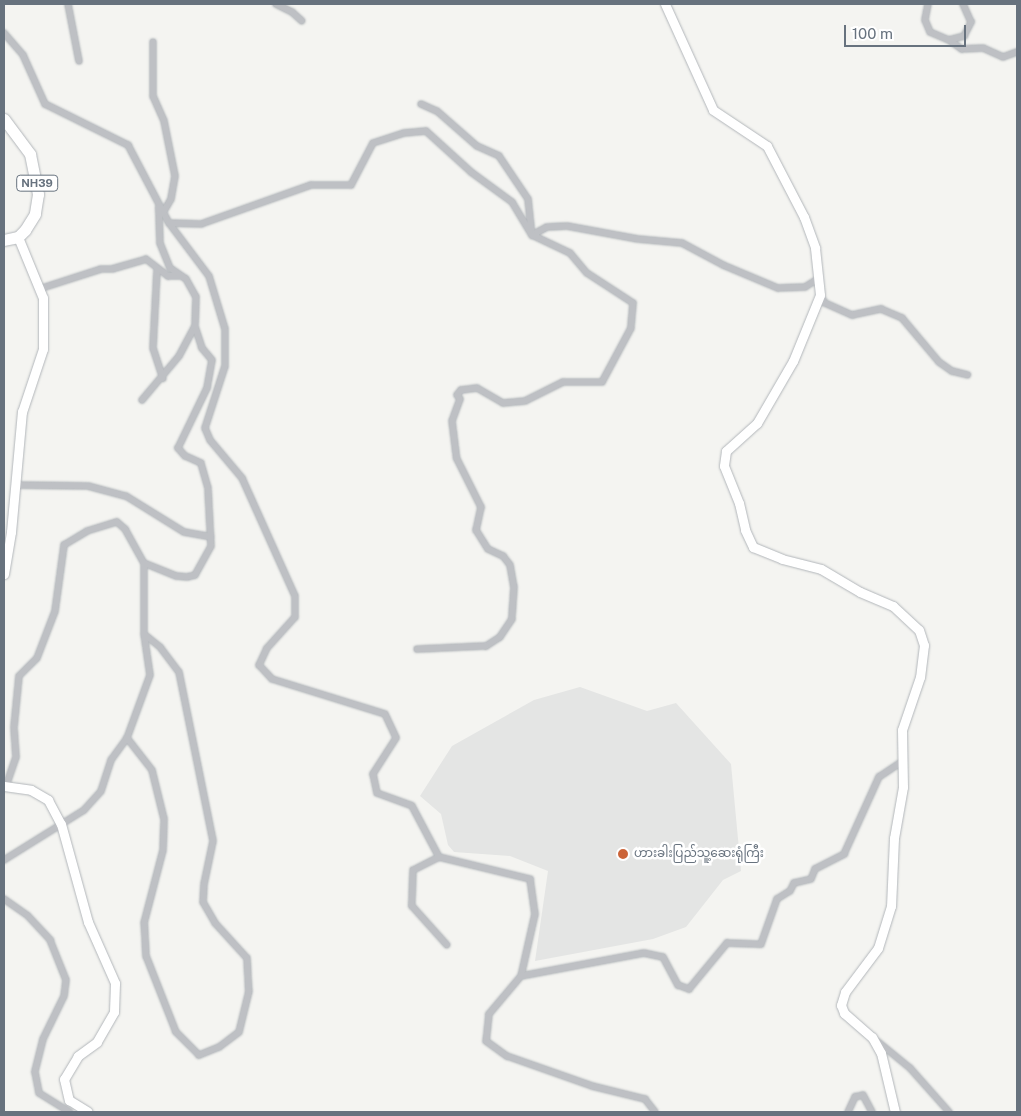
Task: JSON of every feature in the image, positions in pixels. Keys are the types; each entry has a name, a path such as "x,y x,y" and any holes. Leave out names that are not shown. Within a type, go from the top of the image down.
{"highway":[{"name":"NH39","path":"4,119 30,154 37,185 35,214 18,237"},
{"path":"4,240 18,237"}],"street":[{"path":"68,4 79,61"},
{"path":"276,4 292,12 302,21"},
{"path":"666,4 713,110 767,146 804,217 815,248 820,295 825,303 852,315 881,309 902,318 939,362 952,371 968,375"},
{"path":"928,4 925,20 930,32 949,40 962,49 983,48 1003,57 1017,52"},
{"path":"949,40 964,36 971,22 963,4"},
{"path":"4,33 23,55 45,104 128,145 161,209 209,276 225,329 225,366 205,428 210,440 242,478 295,596 295,617 267,648 260,665 272,679 385,714 396,738 373,774 377,793 412,806 439,857"},
{"path":"144,563 177,576 195,575 211,546 208,488 201,463 185,456 178,448 212,374 212,360 202,348 195,326 196,297 182,276 170,268 160,243 161,209 171,199 175,176 164,121 153,96 153,42"},
{"path":"421,104 437,111 477,146 499,156 528,199 532,235"},
{"path":"170,223 201,224 311,185 351,185 373,143 404,133 426,131 471,172 512,202 532,235 570,252 587,274 633,303 631,328 602,382 563,382 525,401 503,403 477,388 461,390 457,395 460,399 452,421 457,459 481,507 476,530 488,548 503,556 510,565 514,587 512,619 500,637 486,646 417,649"},
{"path":"532,235 547,227 567,226 638,239 682,243 739,273 778,288 805,287 818,279"},
{"path":"4,574 16,485 22,412 43,349 43,298 18,237"},
{"path":"39,289 101,269 112,269 146,259 157,271 168,276 182,276"},
{"path":"157,271 153,348 163,378"},
{"path":"820,295 793,361 757,423 726,451 724,466 753,547 782,559 821,569 860,592 893,606 919,630 924,660 902,730 905,759 894,838 891,906 886,929 867,965 845,992 841,1005 844,1013 910,1068 949,1112"},
{"path":"142,400 163,378 195,326"},
{"path":"16,485 88,486 126,496 184,532 211,537"},
{"path":"4,860 61,824 84,810 101,791 112,760 127,738 150,675 144,634 144,563 125,530 116,522 87,531 64,544 55,611 37,658 19,676 14,726 16,757 5,786 30,790 48,800 61,824 88,922 114,983 114,1012 97,1042 78,1056 64,1080 69,1100 88,1112"},
{"path":"127,738 152,770 164,818 163,850 144,923 146,956 176,1032 199,1055 219,1047 239,1032 249,991 247,958 215,923 203,902 204,884 213,841 192,726 179,672 160,647 144,634"},
{"path":"521,976 644,953 663,957 678,985 689,989 727,943 761,944 777,899 790,891 794,883 811,879 815,869 844,854 879,778 905,759"},
{"path":"447,945 412,906 413,870 439,857 530,879 536,914 521,976 489,1014 486,1041 507,1056 592,1086 645,1099 655,1112"},
{"path":"4,899 28,916 50,940 66,980 64,996 43,1039 35,1072 39,1092 69,1112"},
{"path":"872,1038 881,1053 895,1112"},
{"path":"848,1112 855,1097 862,1095 872,1112"}],"shaded area":[{"path":"580,687 647,711 676,703 731,764 741,871 723,880 686,927 653,939 535,961 548,871 510,856 454,852 448,845 441,814 420,796 452,746 534,700"}],"place":[{"name":"ဟားခါးပြည်သူ့ဆေးရုံကြီး","path":"623,854"}]}
